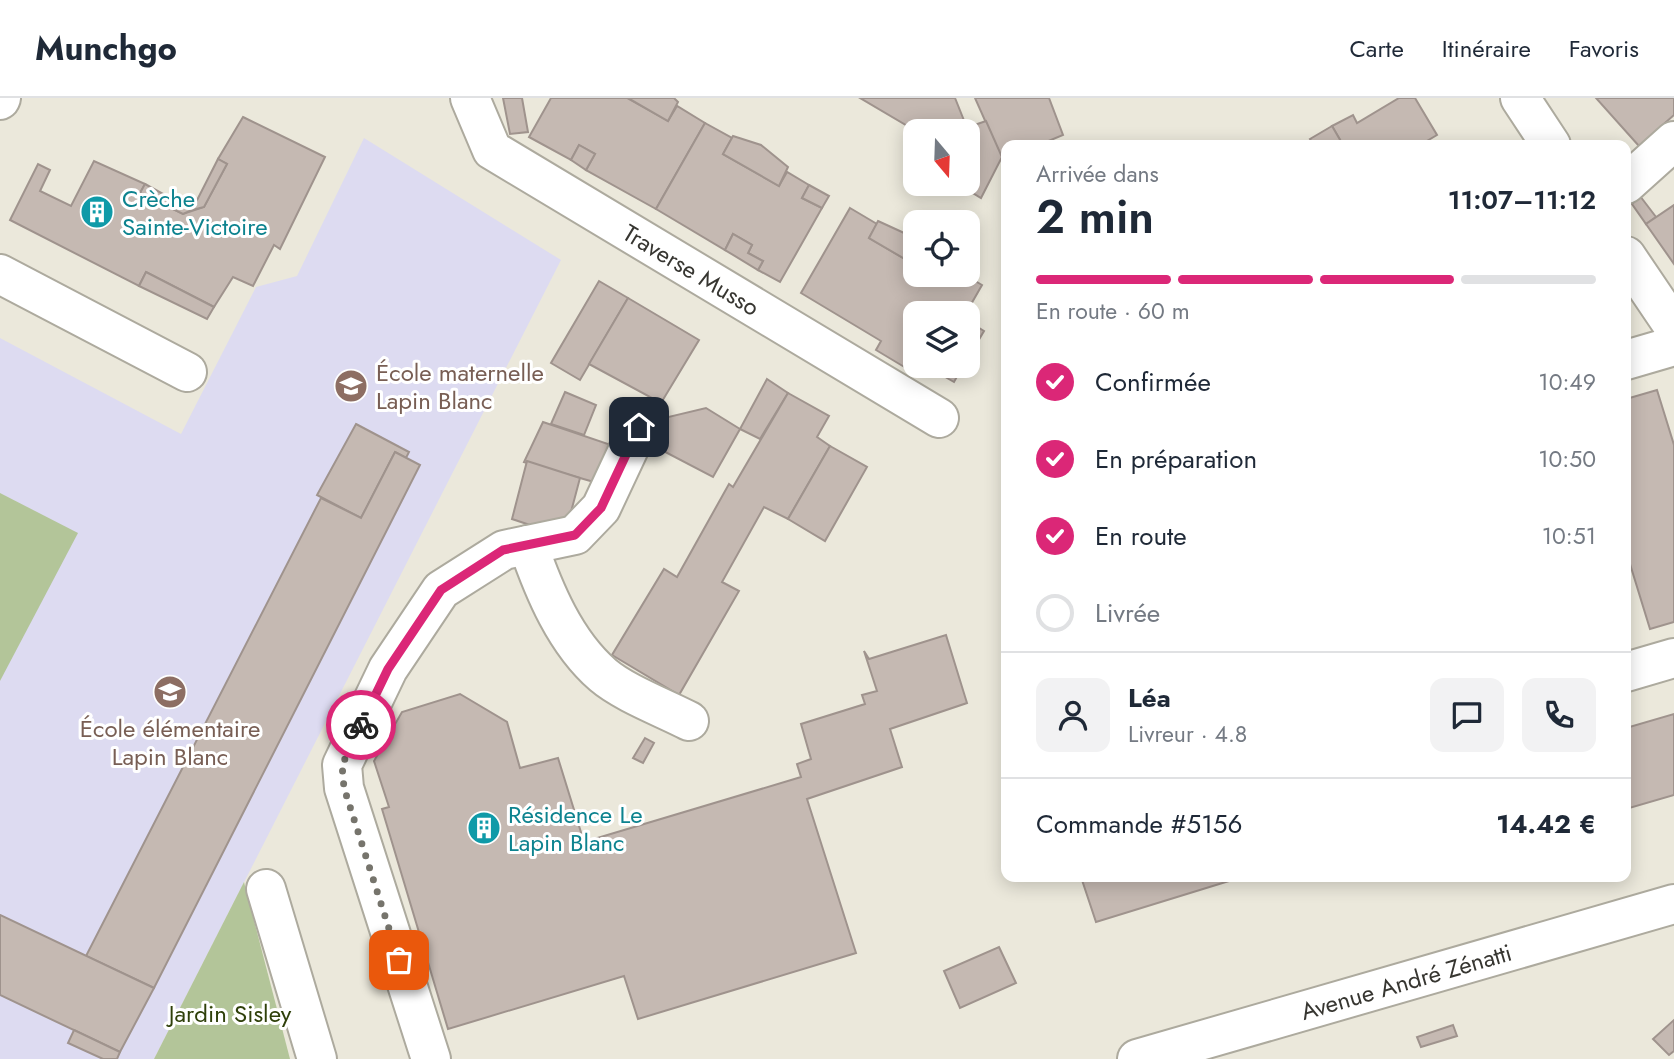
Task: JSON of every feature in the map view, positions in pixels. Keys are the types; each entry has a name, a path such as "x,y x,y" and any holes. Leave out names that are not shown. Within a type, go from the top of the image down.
{"street":[{"name":"Traverse Musso","path":"470,98 492,150 939,418"},
{"path":"1520,98 1548,140"},
{"path":"1631,180 1674,141"},
{"path":"1631,263 1674,327"},
{"path":"0,274 187,372"},
{"path":"1631,359 1674,346"},
{"path":"431,1059 344,788 342,765 388,669 441,590 503,550 575,535 601,508 639,427"},
{"path":"528,545 547,597 588,659 605,677 689,722"},
{"path":"1631,671 1674,658"},
{"path":"266,889 317,1059"},
{"name":"Avenue André Zénatti","path":"1137,1059 1674,904"}],"shaded area":[{"name":"École élémentaire Lapin Blanc","path":"364,138 561,260 154,1059 0,1059 0,338 181,434 256,287 297,276"}],"green space":[{"path":"0,493 78,533 0,681"},
{"name":"Jardin Sisley","path":"244,882 290,1059 154,1059"}],"building":[{"path":"503,98 522,98 528,132 510,134"},
{"path":"551,98 627,98 668,121 677,106 705,123 656,209 586,170 595,154 579,145 571,160 529,137"},
{"path":"628,98 674,98 678,102 668,121"},
{"path":"860,98 955,98 963,119 903,119 903,123"},
{"path":"975,98 1049,98 1063,135 1051,140 1001,140 1001,156"},
{"path":"1399,98 1415,98 1437,135 1428,140 1340,140 1332,126 1353,115 1357,123"},
{"path":"1596,98 1674,98 1674,115 1639,146"},
{"name":"Crèche Sainte-Victoire","path":"243,117 325,157 280,249 274,245 253,286 233,277 214,307 146,272 139,286 10,220 38,164 50,170 40,191 71,206 94,161 145,184 140,193 183,214 204,207 227,164 218,159"},
{"path":"986,121 1001,159 981,198 978,196 980,196 980,123"},
{"path":"705,123 732,138 723,154 779,186 787,172 809,185 802,198 822,208 780,282 758,270 763,261 748,253 752,245 733,234 725,250 656,209"},
{"path":"1332,126 1340,140 1311,140"},
{"path":"733,136 761,145 788,167 779,186 723,154"},
{"path":"579,145 595,154 586,170 571,160"},
{"path":"218,159 227,164 204,207 192,210"},
{"path":"145,184 192,210 183,214 140,193"},
{"path":"809,185 829,196 822,208 802,198"},
{"path":"1640,196 1656,217 1646,224 1632,204"},
{"path":"1674,205 1674,264 1646,224"},
{"path":"850,208 877,224 869,238 903,258 903,287 982,285 973,301 903,301 903,366 876,350 881,341 801,293"},
{"path":"878,221 903,232 903,258 869,238"},
{"path":"733,234 752,245 748,253 763,261 758,270 725,250"},
{"path":"146,272 214,307 207,319 139,286"},
{"path":"599,281 628,298 580,380 551,363"},
{"path":"628,298 699,340 661,403 589,364"},
{"path":"767,379 788,393 760,439 740,429"},
{"path":"1657,390 1674,445 1674,622 1650,629 1631,567 1631,398"},
{"path":"565,392 596,405 584,435 551,424"},
{"path":"788,393 829,416 817,437 830,446 788,519 764,507 722,582 739,591 679,695 612,655 664,569 677,577 729,484 733,487"},
{"path":"706,408 740,429 713,477 650,444 664,418"},
{"path":"543,422 611,445 594,482 524,462"},
{"path":"356,424 409,452 406,458 395,452 361,518 317,495"},
{"path":"830,446 867,467 825,541 788,519"},
{"path":"395,452 420,465 154,988 86,956 321,498 361,518"},
{"path":"527,461 580,478 567,527 551,532 512,519"},
{"name":"Résidence Le Lapin Blanc","path":"946,635 967,703 890,729 902,767 807,799 856,953 638,1019 624,976 448,1029 382,809 389,807 374,761 402,712 460,694 507,722 520,768 558,758 584,842 801,777 797,764 811,759 801,724 865,704 862,695 877,691 864,651 869,659"},
{"path":"1674,714 1674,795 1631,808 1631,727"},
{"path":"645,738 654,743 643,763 633,758"},
{"path":"1083,882 1226,882 1096,922"},
{"path":"0,915 154,988 120,1052 0,995"},
{"path":"999,947 1016,983 960,1008 944,971"},
{"path":"1674,1020 1674,1051 1669,1055 1653,1039"},
{"path":"1453,1025 1457,1036 1421,1047 1417,1037"},
{"path":"74,1030 120,1052 117,1059 103,1059 68,1043"}],"way so far":[{"path":"361,725 342,765 344,788 399,960"}],"place":[{"name":"Crèche Sainte-Victoire","path":"97,212"},
{"name":"École maternelle Lapin Blanc","path":"351,386"},
{"name":"École élémentaire Lapin Blanc","path":"170,692"},
{"name":"Résidence Le Lapin Blanc","path":"484,828"}],"route":[{"path":"361,725 388,669 441,590 503,550 575,535 601,508 639,427"}]}
